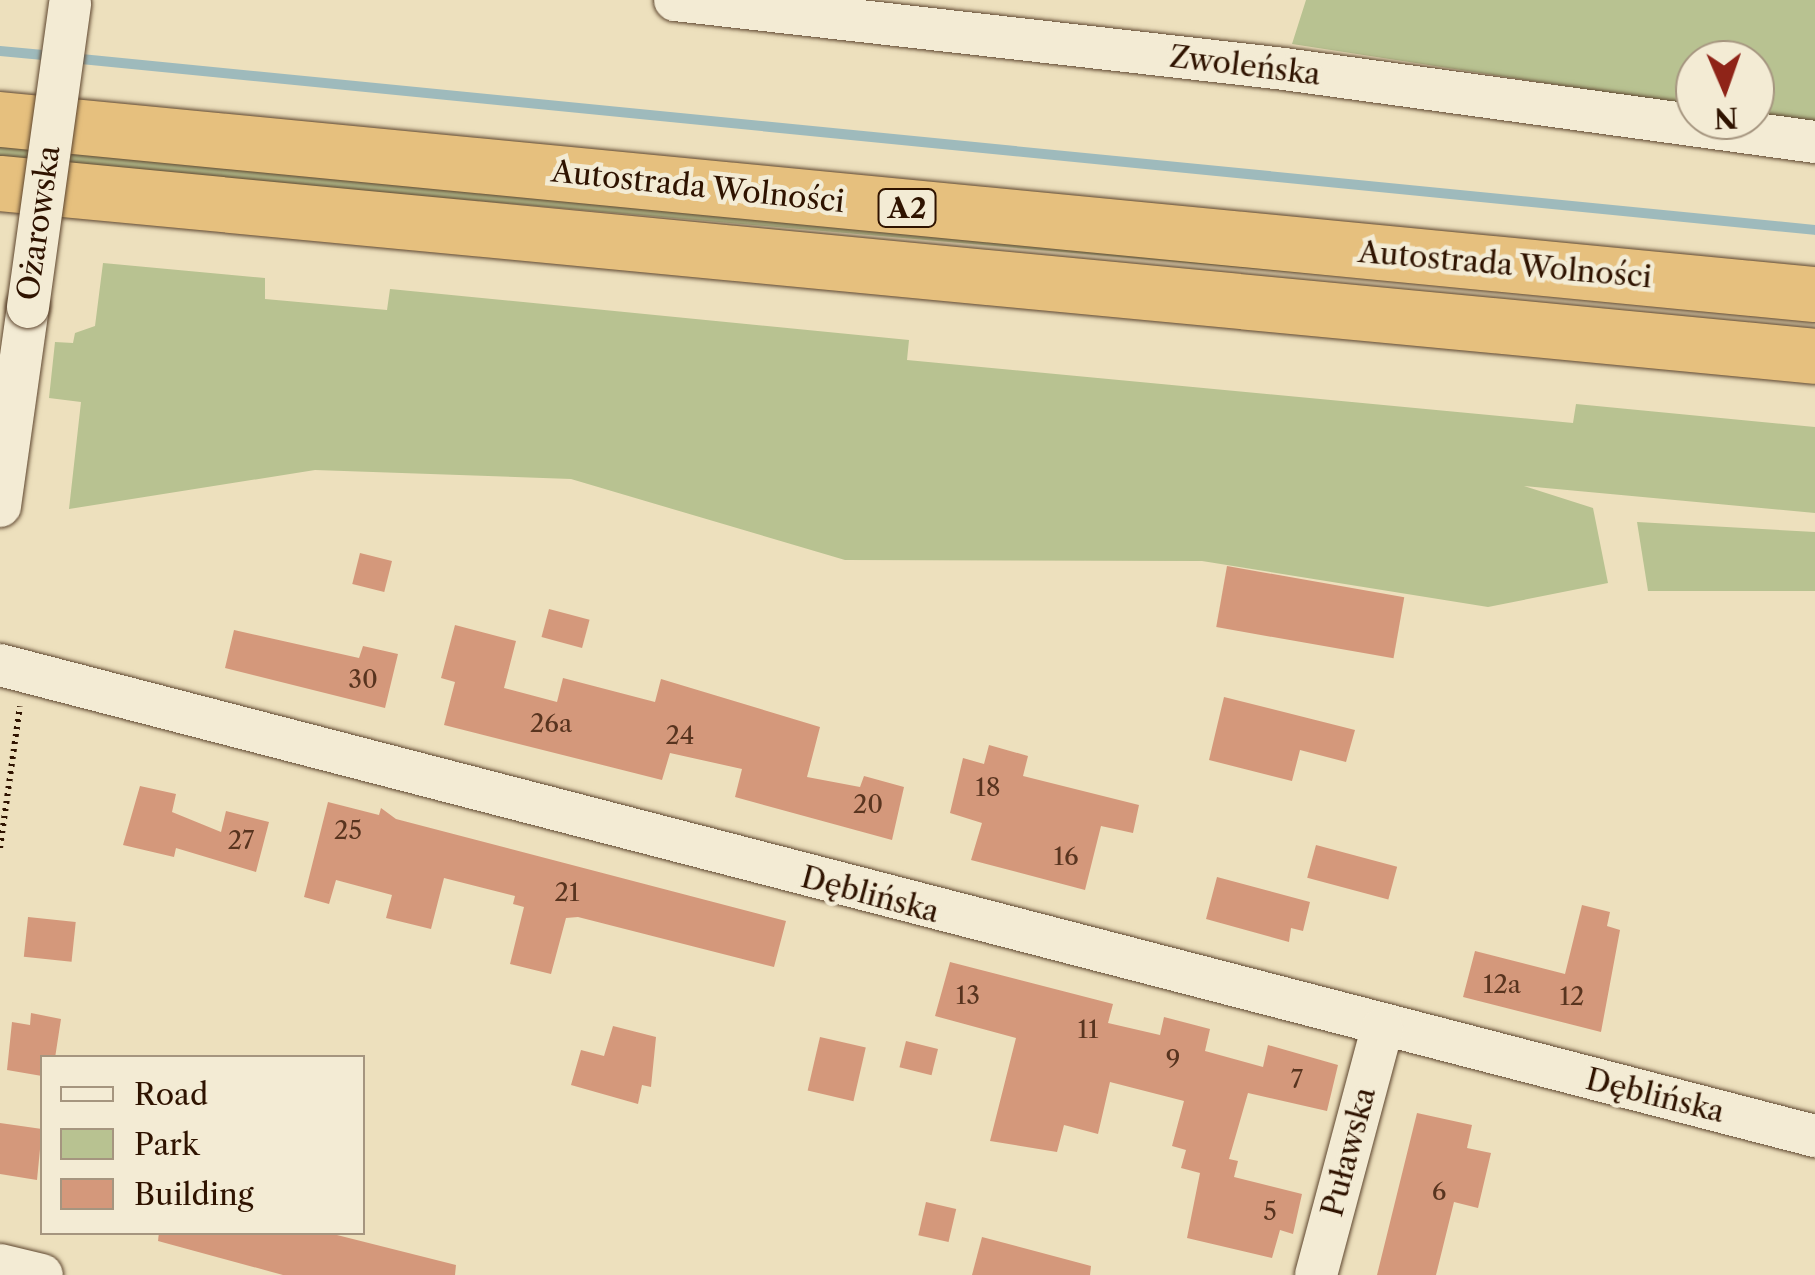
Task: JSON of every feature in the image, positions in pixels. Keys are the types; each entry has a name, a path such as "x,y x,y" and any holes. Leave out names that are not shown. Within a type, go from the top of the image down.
{"highway":[{"name":"Autostrada Wolności","path":"0,119 1815,294"},
{"name":"Autostrada Wolności","path":"6,183 1815,356"}],"street":[{"name":"Zwoleńska","path":"675,0 1284,70 1815,142"},
{"name":"Ożarowska","path":"0,506 70,2"},
{"name":"Dęblińska","path":"12,682 1815,1136"},
{"name":"Puławska","path":"1316,1275 1382,1029"},
{"path":"0,1265 42,1275"}],"path":[{"path":"0,848 12,682"}],"green space":[{"path":"1306,0 1815,0 1815,125 1775,119 1775,40 1675,40 1675,103 1292,44"},
{"path":"0,143 1815,302 1815,318 0,159"},
{"path":"103,263 265,278 265,299 387,310 390,289 909,340 907,360 1573,423 1576,404 1815,427 1815,513 1524,486 1593,508 1608,583 1488,607 1202,561 845,560 571,479 315,470 69,509 81,402 49,398 55,342 73,343 75,333 95,326"},
{"path":"1637,522 1815,532 1815,591 1648,591"}],"building":[{"path":"360,553 392,561 384,592 352,584"},
{"path":"1227,566 1404,597 1393,658 1216,627"},
{"path":"549,609 590,620 582,648 541,637"},
{"path":"455,625 516,641 504,688 557,702 563,678 655,702 661,679 820,727 807,777 860,787 864,776 904,787 892,840 735,797 742,769 670,753 662,780 444,725 455,682 441,678"},
{"path":"234,630 359,658 363,646 398,654 385,708 225,668"},
{"path":"1224,697 1355,730 1346,762 1300,750 1292,781 1209,760"},
{"path":"989,745 1028,756 1023,776 1139,805 1133,833 1101,826 1085,890 971,860 982,823 950,813 963,758 984,764"},
{"path":"140,786 176,794 172,812 221,832 226,811 269,822 256,872 176,848 174,857 123,845"},
{"path":"328,802 379,815 381,808 396,819 786,921 774,967 578,917 566,918 551,974 510,964 524,907 513,904 515,896 444,878 431,929 386,918 392,895 336,880 329,904 304,897"},
{"path":"1316,845 1397,867 1388,900 1307,878"},
{"path":"1217,877 1310,902 1303,931 1291,928 1289,942 1206,919"},
{"path":"1582,905 1610,912 1607,926 1620,930 1601,1032 1463,997 1475,951 1565,974"},
{"path":"28,917 76,922 72,962 24,957"},
{"path":"950,962 1113,1004 1108,1023 1160,1035 1164,1017 1210,1029 1205,1051 1263,1067 1268,1045 1338,1065 1327,1111 1248,1093 1229,1159 1238,1161 1234,1177 1302,1194 1293,1234 1280,1230 1272,1258 1187,1238 1200,1173 1181,1168 1186,1150 1172,1146 1184,1101 1110,1082 1098,1134 1064,1125 1057,1152 990,1141 1016,1038 935,1016"},
{"path":"31,1013 61,1019 55,1055 40,1055 40,1076 7,1070 12,1022 30,1025"},
{"path":"613,1026 656,1037 651,1087 642,1085 638,1104 571,1085 581,1050 604,1056"},
{"path":"820,1037 866,1048 853,1101 808,1091"},
{"path":"906,1041 938,1049 931,1075 899,1067"},
{"path":"1417,1113 1472,1125 1467,1148 1491,1153 1478,1208 1454,1202 1436,1275 1377,1275"},
{"path":"0,1123 40,1129 37,1180 0,1174"},
{"path":"926,1202 956,1209 949,1242 918,1235"},
{"path":"159,1235 337,1235 456,1265 455,1275 283,1275 158,1241"},
{"path":"982,1237 1091,1266 1090,1275 972,1275"}],"waterway":[{"path":"0,51 54,56"},
{"path":"71,58 1815,230"}]}
